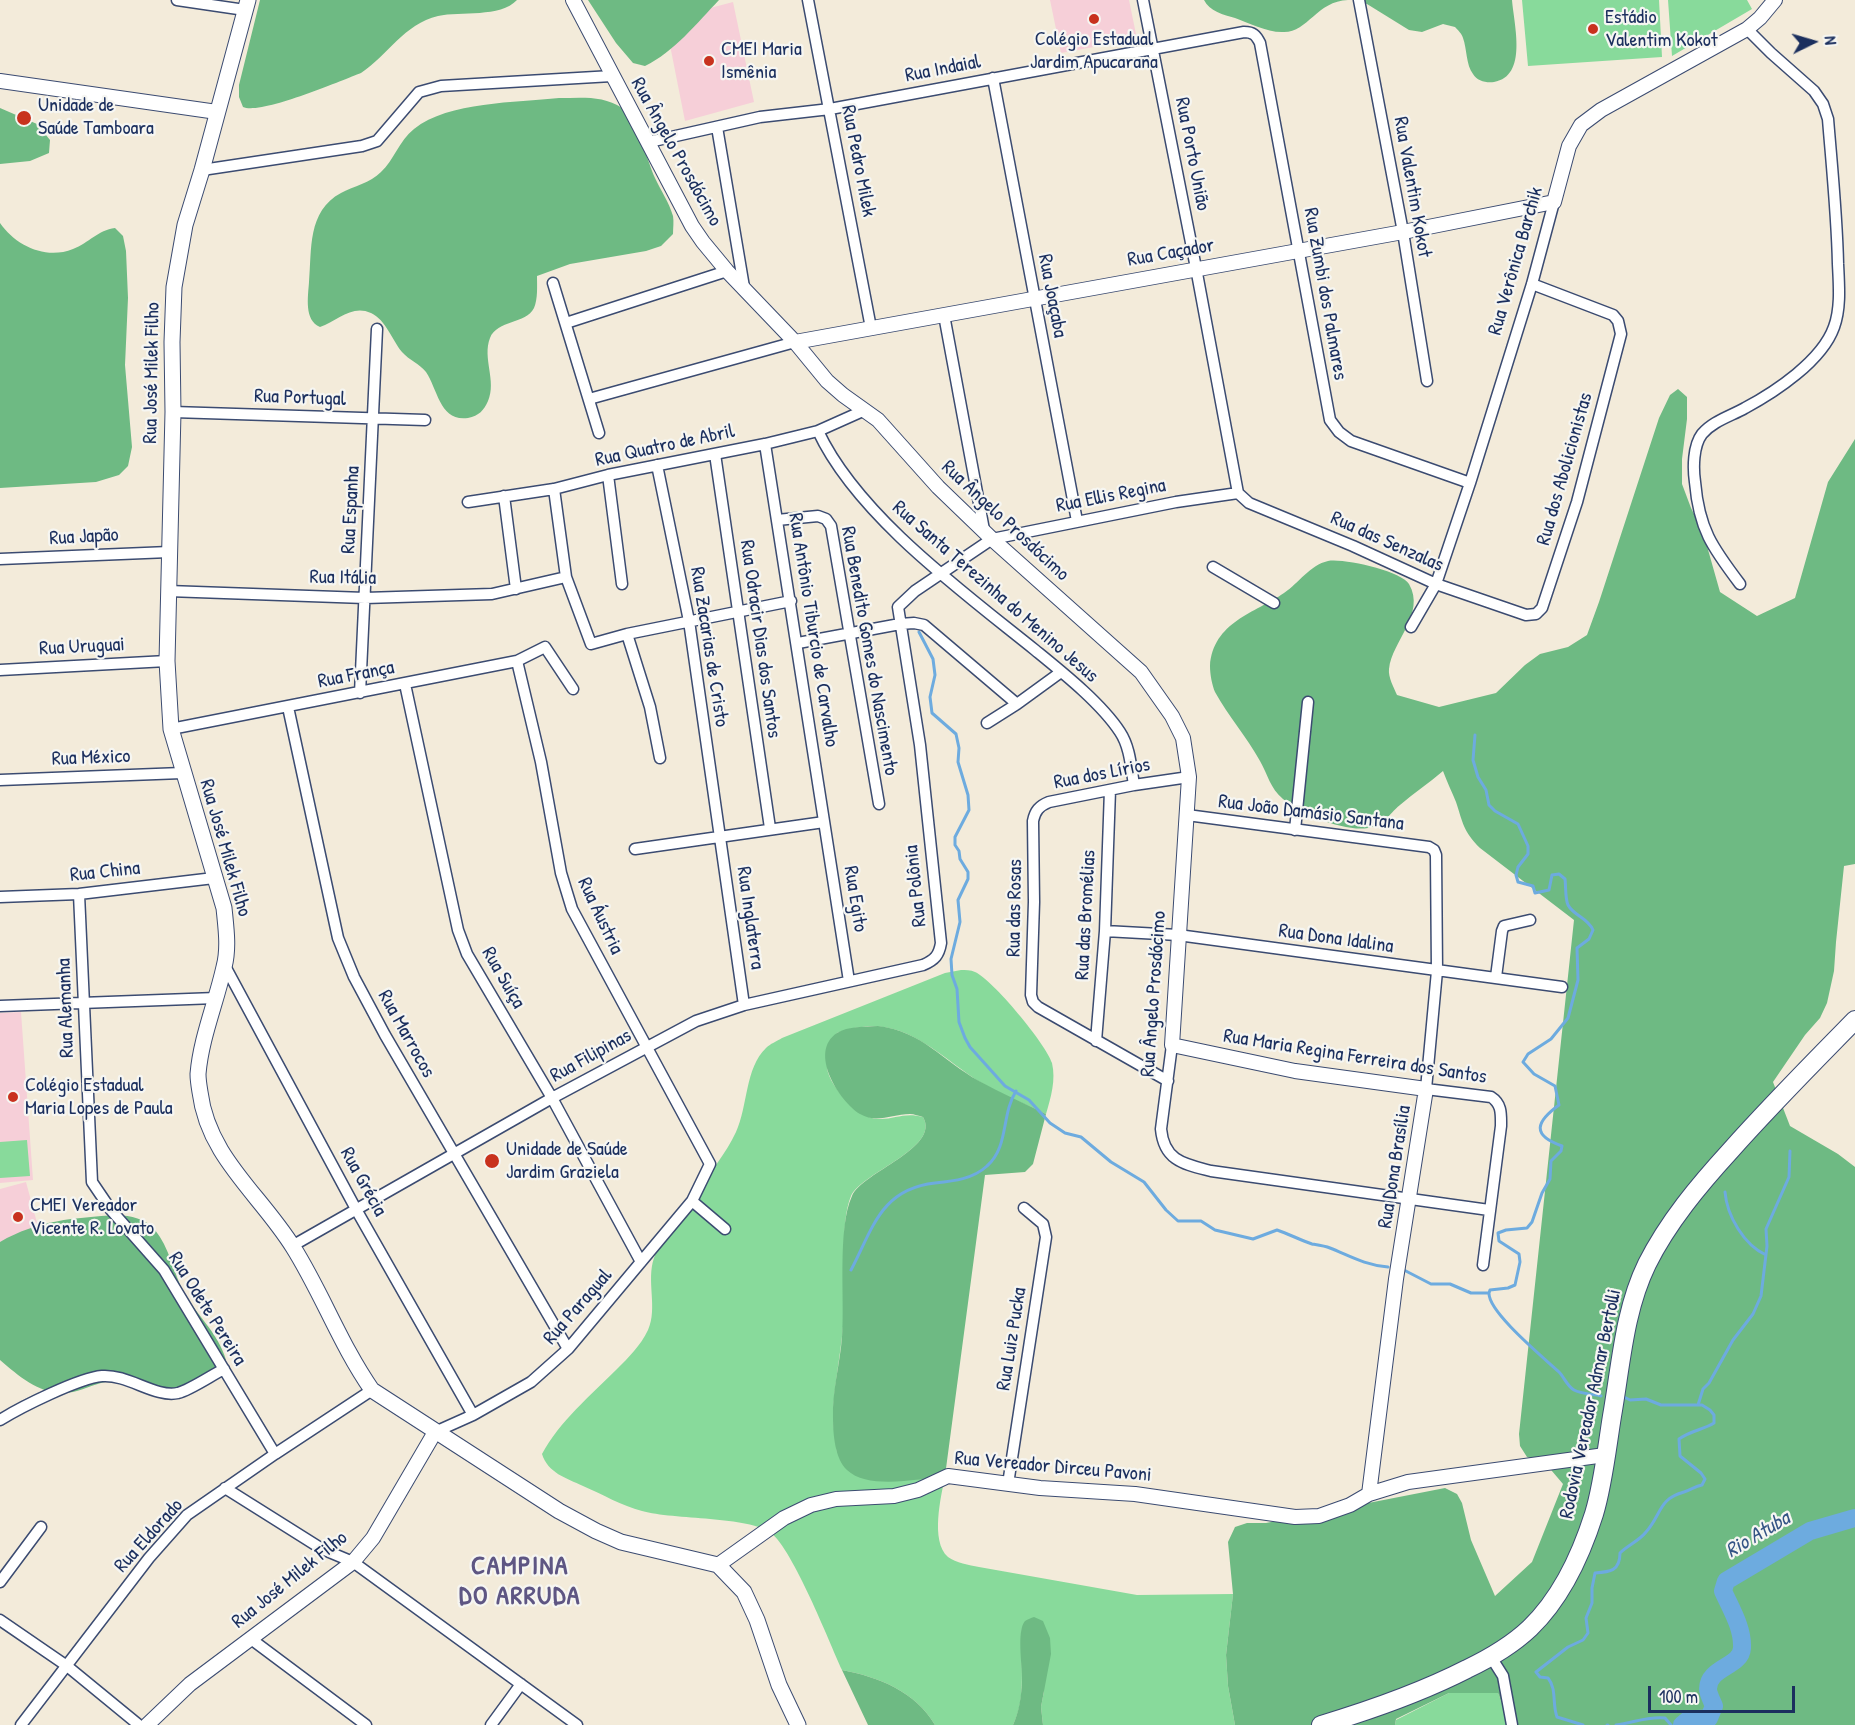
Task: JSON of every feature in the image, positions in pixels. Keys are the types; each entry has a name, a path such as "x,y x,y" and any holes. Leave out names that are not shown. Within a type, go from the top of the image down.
{"highway":[{"name":"Rodovia Vereador Admar Bertolli","path":"1321,1725 1427,1689 1491,1657 1530,1628 1548,1607 1562,1587 1578,1556 1595,1512 1620,1360 1633,1304 1652,1257 1671,1223 1705,1178 1855,1020"}],"main road":[{"name":"Rua José Milek Filho","path":"246,5 185,225 174,287 166,661 171,729 182,773 224,908 226,926 225,966 198,1075 203,1111 213,1138 292,1246 354,1364 372,1390 435,1432"},
{"path":"435,1432 559,1512 596,1531 621,1542 718,1565 744,1592 757,1620 779,1685 798,1725"}],"street":[{"path":"177,0 246,5"},
{"name":"Rua Ângelo Prosdócimo","path":"573,0 692,226 727,271 795,342 827,381 865,410 895,438 938,487 1141,672 1172,716 1183,738 1189,777 1172,1046 1161,1129 1162,1142 1175,1159 1211,1171 1410,1198"},
{"name":"Rua Pedro Milek","path":"808,0 871,328"},
{"name":"Rua Porto União","path":"1143,0 1238,493"},
{"name":"Rua Valentim Kokot","path":"1359,0 1427,381"},
{"name":"Rua Verônica Barchik","path":"1412,627 1436,584 1532,284 1569,146 1581,125 1601,110 1747,28 1760,18 1774,1"},
{"path":"1740,584 1715,552 1703,530 1697,508 1694,469 1696,448 1701,435 1713,424 1747,407 1802,370 1822,351 1834,327 1839,301 1837,221 1828,119 1823,104 1814,91 1747,28"},
{"name":"Rua Indaial","path":"649,142 760,117 830,109 1244,32"},
{"name":"Rua Zumbi dos Palmares","path":"1244,32 1252,32 1260,43 1330,420 1339,432 1351,441 1470,483"},
{"path":"202,170 362,146 377,141 419,92 441,86 612,76"},
{"name":"Rua Joaçaba","path":"993,78 1077,521"},
{"path":"0,81 217,112"},
{"path":"717,127 744,287"},
{"name":"Rua Caçador","path":"795,342 1300,251 1554,202"},
{"path":"566,322 727,271"},
{"path":"553,284 599,433"},
{"name":"Rua dos Abolicionistas","path":"1526,615 1536,614 1542,608 1576,502 1621,334 1618,321 1613,315 1532,284"},
{"path":"900,624 898,607 988,534 944,315"},
{"name":"Rua Espanha","path":"360,693 377,329"},
{"path":"589,399 795,342"},
{"name":"Rua Quatro de Abril","path":"468,502 554,489 608,475 765,444 818,431 865,410"},
{"name":"Rua Portugal","path":"173,412 425,420"},
{"name":"Rua Santa Terezinha do Menino Jesus","path":"818,431 831,456 878,514 941,574 1061,672 1111,719 1122,735 1128,752 1134,785"},
{"name":"Rua Antônio Tiburcio de Carvalho","path":"765,444 798,643 824,822"},
{"name":"Rua Odracir Dias dos Santos","path":"715,454 770,828"},
{"name":"Rua Zacarias de Cristo","path":"657,465 689,621 720,836"},
{"path":"608,475 622,584"},
{"path":"554,489 566,577 591,644 627,634 790,601"},
{"name":"Rua Ellis Regina","path":"988,534 1238,493"},
{"name":"Rua das Senzalas","path":"1238,493 1249,502 1436,584 1526,615"},
{"path":"504,496 516,589"},
{"name":"Rua Benedito Gomes do Nascimento","path":"777,520 818,516 826,519 831,526 879,804"},
{"name":"Rua Japão","path":"0,559 169,552"},
{"path":"1213,567 1274,603"},
{"name":"Rua Itália","path":"168,591 364,598 492,594 566,577"},
{"path":"798,643 900,624 924,625 1017,704"},
{"name":"Rua Polônia","path":"900,624 920,745 941,943 939,952 933,961"},
{"path":"627,634 650,706 660,758"},
{"name":"Rua França","path":"171,729 518,661 545,646 573,689"},
{"name":"Rua Uruguai","path":"0,670 166,661"},
{"name":"Rua Áustria","path":"518,661 541,762 561,873 572,909 710,1164"},
{"path":"987,723 1061,672"},
{"name":"Rua Suíça","path":"405,684 461,938 467,954 552,1098 641,1262"},
{"path":"1295,830 1308,702"},
{"name":"Rua Marrocos","path":"288,707 338,938 354,977 568,1349"},
{"name":"Rua México","path":"0,780 182,773"},
{"name":"Rua dos Lírios","path":"1033,821 1035,812 1041,805 1134,785 1189,777"},
{"name":"Rua das Bromélias","path":"1096,1041 1105,931 1110,790"},
{"name":"Rua João Damásio Santana","path":"1188,815 1429,847"},
{"name":"Rua das Rosas","path":"1033,821 1034,902 1031,995 1033,1002 1096,1041"},
{"path":"635,849 824,822"},
{"name":"Rua Egito","path":"824,822 849,981"},
{"name":"Rua Inglaterra","path":"720,836 744,1005"},
{"name":"Rua Dona Brasília","path":"1369,1494 1396,1279 1426,1089 1437,971 1436,855 1429,847"},
{"name":"Rua China","path":"0,897 79,894 214,878"},
{"name":"Rua Alemanha","path":"79,894 89,1157"},
{"path":"1496,977 1504,926 1530,920"},
{"name":"Rua Dona Idalina","path":"1105,931 1178,935 1562,987"},
{"name":"Rua Filipinas","path":"292,1246 552,1098 696,1021 744,1005 933,961"},
{"name":"Rua Grécia","path":"225,966 357,1211 473,1414"},
{"path":"0,1006 216,998"},
{"path":"1096,1041 1168,1081"},
{"name":"Rua Maria Regina Ferreira dos Santos","path":"1172,1046 1295,1071 1491,1097 1497,1101 1501,1109 1502,1126 1489,1210"},
{"name":"Rua Odete Pereira","path":"89,1157 92,1182 111,1210 164,1270 275,1454"},
{"name":"Rua Paragual","path":"435,1432 531,1382 568,1349 692,1201 710,1164"},
{"path":"1410,1198 1489,1210 1484,1265"},
{"path":"692,1201 724,1229"},
{"name":"Rua Luiz Pucka","path":"1008,1484 1046,1237 1043,1224 1024,1208"},
{"path":"0,1420 88,1378 120,1376 164,1393 178,1393 224,1369"},
{"name":"Rua Eldorado","path":"21,1725 149,1558 187,1515 372,1390"},
{"name":"Rua José Milek Filho","path":"147,1725 190,1684 353,1562 373,1538 435,1432"},
{"name":"Rua Vereador Dirceu Pavoni","path":"718,1565 784,1518 811,1505 836,1499 894,1496 918,1490 948,1476 1073,1491 1135,1494 1295,1517 1319,1516 1350,1505 1369,1494 1408,1482 1605,1455"},
{"path":"225,1488 322,1549 353,1562 577,1725"},
{"path":"0,1582 41,1527"},
{"path":"0,1620 67,1666 139,1725"},
{"path":"251,1639 366,1725"},
{"path":"1491,1657 1503,1676 1512,1725"},
{"path":"491,1725 521,1684"}],"shaded area":[{"name":"Colégio Estadual Jardim Apucarana","path":"1050,0 1129,0 1137,39 1061,53"},
{"name":"CMEI Maria Ismênia","path":"733,2 754,102 685,121 665,20"},
{"name":"Colégio Estadual Maria Lopes de Paula","path":"21,1012 33,1180 0,1183 0,1013"},
{"name":"CMEI Vereador Vicente R. Lovato","path":"26,1182 43,1245 0,1256 0,1189"}],"green space":[{"path":"260,0 517,0 510,6 491,12 438,16 426,20 406,33 361,73 283,102 252,108 243,107 239,97 239,85"},
{"path":"588,0 719,0 675,45 645,66 633,63 616,43"},
{"path":"1204,0 1348,0 1328,5 1292,31 1278,32 1222,14 1209,7"},
{"path":"1354,0 1512,0 1516,48 1511,70 1505,78 1494,82 1479,80 1471,70 1464,42 1455,27 1443,24 1422,32 1409,30 1367,4"},
{"name":"Estádio Valentim Kokot","path":"1522,0 1659,0 1662,57 1528,66"},
{"path":"1668,0 1747,0 1752,9 1672,56"},
{"path":"559,98 600,99 615,104 627,113 637,130 655,178 671,211 673,234 661,246 646,251 570,264 537,276 537,297 534,308 525,317 499,328 490,338 488,353 491,386 486,404 475,416 459,418 446,410 426,372 402,352 385,325 376,316 364,311 351,312 320,327 311,319 308,294 313,232 322,210 330,201 381,172 409,134 429,120 464,108"},
{"path":"0,108 37,124 50,140 49,153 30,161 0,164"},
{"path":"0,223 14,238 42,252 63,252 73,249 109,229 115,228 123,236 128,298 125,365 132,447 128,466 119,475 96,482 0,488"},
{"path":"1678,389 1687,397 1682,484 1703,532 1720,592 1757,616 1795,598 1828,482 1855,439 1855,864 1844,866 1834,971 1827,1003 1820,1018 1805,1035 1773,1082 1790,1126 1838,1154 1855,1167 1855,1725 1510,1725 1498,1693 1449,1693 1396,1719 1395,1725 1235,1725 1228,1686 1226,1655 1233,1594 1228,1542 1235,1527 1445,1488 1457,1494 1462,1503 1471,1540 1495,1596 1532,1562 1563,1484 1546,1464 1527,1457 1520,1446 1519,1434 1574,920 1474,842 1464,826 1443,771 1373,827 1358,829 1335,825 1291,805 1275,790 1255,752 1215,692 1210,669 1213,651 1219,639 1237,620 1284,593 1310,570 1328,561 1346,562 1384,570 1404,579 1409,584 1413,595 1411,617 1391,659 1389,669 1390,679 1397,695 1439,707 1496,693 1540,654 1568,647 1587,635 1659,418 1670,395"},
{"path":"961,970 975,972 994,987 1040,1042 1052,1063 1053,1082 1050,1101 1046,1114 1010,1098 975,1079 912,1036 895,1030 859,1027 837,1033 827,1064 831,1080 844,1098 861,1113 877,1119 910,1115 923,1117 926,1128 921,1139 911,1149 869,1178 851,1196 845,1221 843,1323 833,1416 837,1452 945,1476 938,1518 939,1541 948,1557 959,1562 1137,1595 1233,1594 1226,1655 1228,1686 1235,1725 1043,1725 1041,1707 1044,1691 1022,1628 1022,1690 1018,1714 1013,1725 935,1725 918,1703 907,1695 883,1682 842,1670 800,1576 780,1543 771,1533 729,1521 656,1514 635,1509 558,1474 545,1461 542,1454 567,1420 630,1356 645,1336 651,1322 651,1276 654,1258 670,1226 717,1164 736,1132 750,1077 759,1056 766,1048 782,1038 945,973"},
{"path":"878,1026 893,1029 920,1040 979,1081 1046,1114 1033,1164 1025,1172 985,1175 945,1476 894,1482 868,1480 847,1470 837,1453 833,1424 842,1337 843,1245 847,1210 852,1196 859,1187 911,1149 921,1139 926,1128 923,1117 915,1115 903,1114 872,1118 860,1114 843,1099 830,1076 825,1052 829,1041 837,1033 846,1029"},
{"path":"27,1140 30,1176 0,1178 0,1142"},
{"path":"117,1215 142,1220 155,1230 167,1251 182,1289 218,1341 226,1360 194,1383 175,1391 120,1381 62,1393 34,1385 0,1360 0,1242 28,1229 57,1221"},
{"path":"1034,1617 1043,1621 1050,1638 1051,1654 1041,1707 1043,1725 1013,1725 1022,1689 1020,1650 1022,1626 1025,1621"},
{"path":"842,1670 883,1682 907,1695 918,1703 935,1725 868,1725"},
{"path":"1449,1693 1498,1693 1510,1725 1395,1725 1396,1720"}],"waterway":[{"path":"919,632 933,659 935,675 930,697 932,713 956,734 959,748 958,762 968,795 969,810 955,837 955,845 968,872 968,879 958,900 960,922 951,959 952,975 957,989 959,1022 970,1047 1005,1086 1029,1100 1050,1123 1065,1133 1081,1137 1111,1162 1144,1182 1166,1210 1178,1221 1201,1221 1215,1230 1253,1239 1277,1230 1365,1262 1388,1267"},
{"path":"1402,1269 1431,1284 1450,1284 1471,1293 1489,1293 1490,1290 1515,1285 1520,1262 1519,1254 1499,1241 1498,1233 1527,1228 1532,1222 1542,1193 1550,1179 1551,1161 1561,1151 1562,1146 1545,1137 1540,1127 1546,1117 1559,1105 1555,1086 1534,1074 1523,1062 1528,1054 1551,1039 1568,1018 1578,980 1577,948 1589,939 1593,930 1568,905 1565,879 1559,874 1552,875 1549,890 1535,893 1533,886 1518,882 1516,875 1518,867 1528,854 1528,846 1518,824 1489,805 1486,790 1478,777 1473,760 1475,735"},
{"path":"851,1270 873,1226 890,1202 902,1193 917,1187 963,1179 987,1166 999,1150 1008,1110 1016,1091"},
{"path":"1698,1405 1703,1389 1709,1383 1733,1340 1753,1314 1761,1296 1767,1246 1766,1229 1789,1177 1790,1151"},
{"path":"1725,1192 1729,1211 1738,1229 1751,1244 1766,1255"},
{"path":"1489,1293 1491,1301 1507,1323 1559,1372 1567,1384 1574,1390 1601,1396"},
{"path":"1583,1725 1557,1717 1551,1682 1548,1678 1540,1677 1536,1672 1568,1647 1583,1640 1588,1633 1586,1618 1592,1603 1595,1573 1610,1571 1616,1567 1620,1553 1643,1535 1669,1499 1702,1485 1705,1479 1701,1473 1680,1456 1679,1439 1714,1423 1714,1415 1702,1405 1661,1405 1646,1399 1630,1400 1622,1396"},
{"name":"Rio Atuba","path":"1682,1725 1688,1720 1709,1718 1714,1706 1708,1691 1709,1682 1718,1671 1736,1659 1742,1648 1741,1633 1723,1591 1726,1581 1810,1531 1855,1518"},
{"path":"1616,1725 1658,1718 1665,1718 1671,1725"}],"place":[{"name":"Colégio Estadual Jardim Apucarana","path":"1094,19"},
{"name":"Estádio Valentim Kokot","path":"1593,29"},
{"name":"CMEI Maria Ismênia","path":"709,61"},
{"name":"Unidade de Saúde Tamboara","path":"24,118"},
{"name":"Colégio Estadual Maria Lopes de Paula","path":"13,1097"},
{"name":"Unidade de Saúde Jardim Graziela","path":"492,1161"},
{"name":"CMEI Vereador Vicente R. Lovato","path":"18,1217"}],"district":[{"name":"CAMPINA DO ARRUDA","path":"520,1582"}]}
